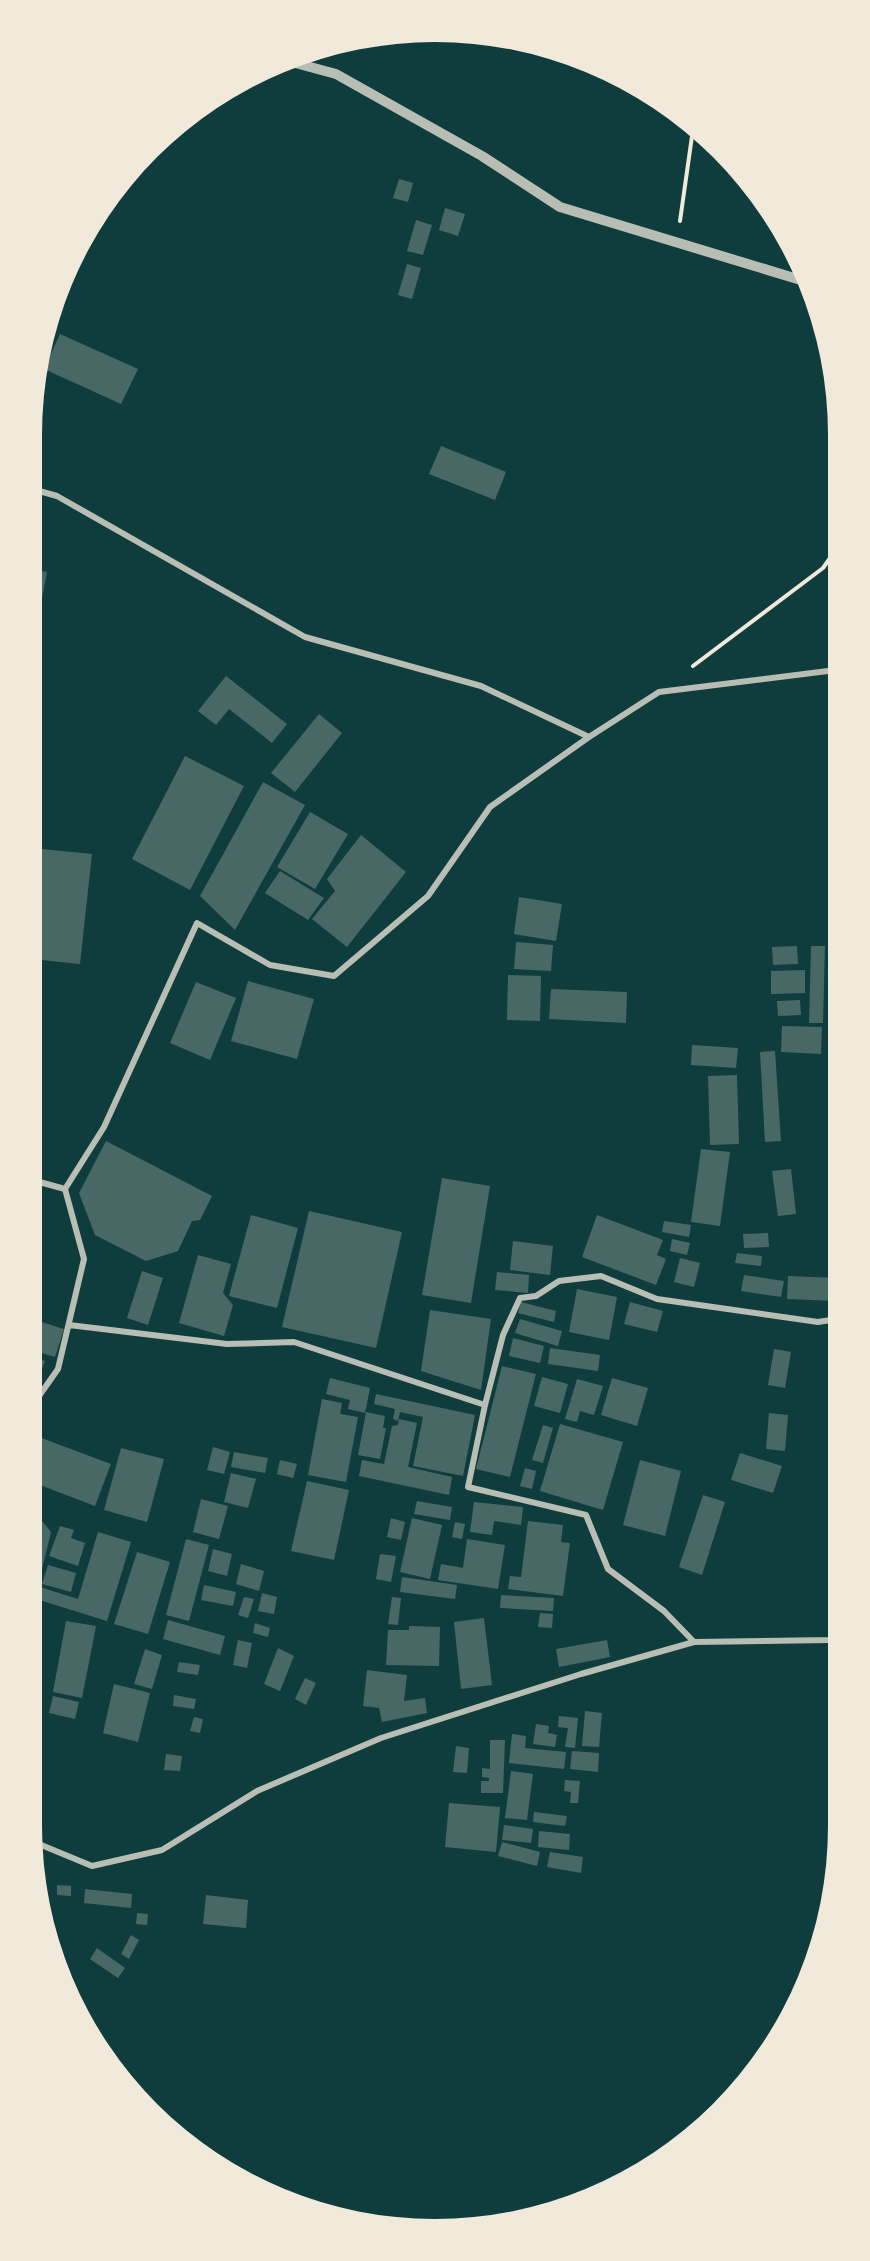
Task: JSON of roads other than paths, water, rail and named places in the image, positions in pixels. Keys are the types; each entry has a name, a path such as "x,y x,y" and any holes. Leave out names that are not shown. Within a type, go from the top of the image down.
{"street":[{"path":"303,65 336,74 482,156 560,207 795,278"},
{"path":"42,492 57,496 305,637 481,686 589,737"},
{"path":"42,1392 58,1370 84,1259 65,1189 104,1127 197,923 270,965 334,976 428,896 490,807 589,737 659,692 828,671"},
{"path":"42,1183 65,1189"},
{"path":"694,1642 664,1611 608,1569 586,1515 468,1487 485,1405 503,1335 520,1298 536,1296 559,1281 601,1276 657,1299 818,1322 828,1320"},
{"path":"69,1325 227,1344 294,1342 485,1405"},
{"path":"43,1846 92,1866 162,1850 257,1791 381,1738 581,1674 694,1642 828,1640"}]}
